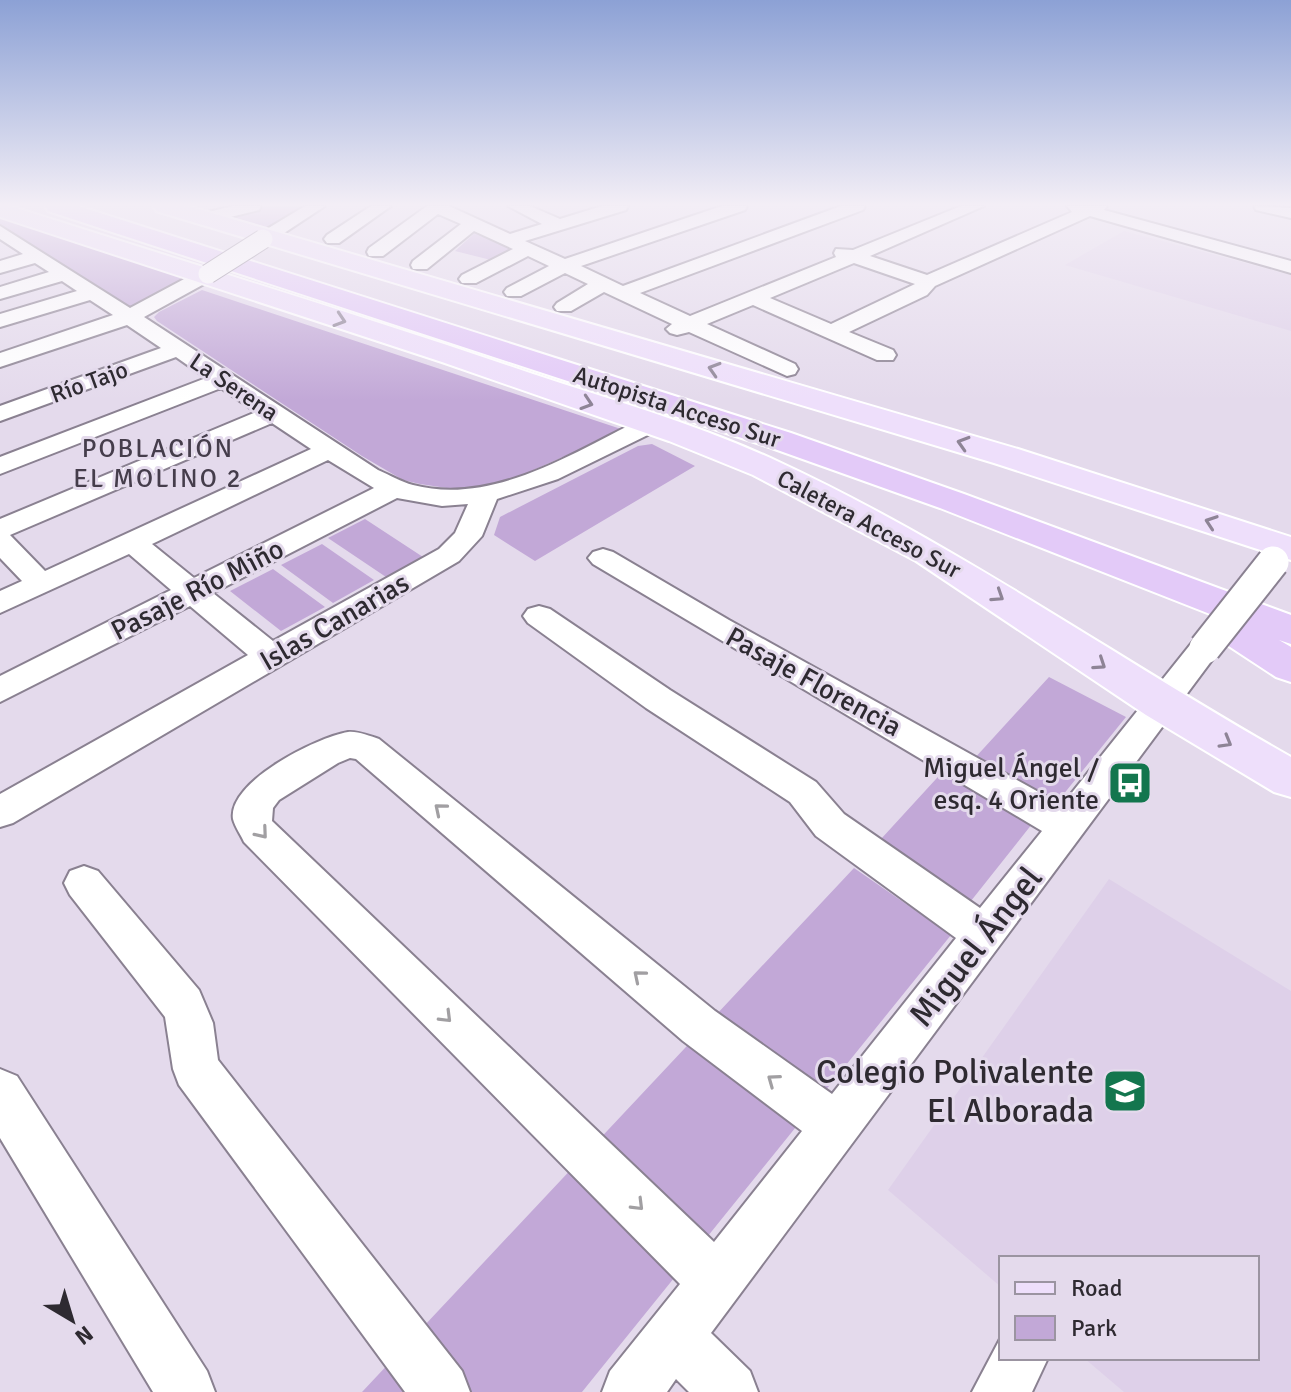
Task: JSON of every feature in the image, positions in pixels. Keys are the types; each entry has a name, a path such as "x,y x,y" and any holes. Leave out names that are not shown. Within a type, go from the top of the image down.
{"highway":[{"name":"Autopista Acceso Sur","path":"258,271 715,418 1049,537 1291,630"},
{"name":"Autopista Acceso Sur","path":"304,271 739,407 1291,601"},
{"path":"1049,537 1176,599 1291,667"}],"main road":[{"name":"Caletera Acceso Sur","path":"192,271 651,424 765,468 886,528 968,576 1162,704 1291,779"},
{"path":"377,271 991,452 1285,550"}],"street":[{"name":"La Serena","path":"60,271 369,476 395,488 434,496 485,496"},
{"path":"0,360 129,317 212,271"},
{"path":"469,279 481,271"},
{"path":"514,292 554,271"},
{"path":"575,271 787,369"},
{"path":"666,271 673,274"},
{"path":"564,307 613,288 681,271"},
{"path":"667,337 690,324 818,271"},
{"path":"897,271 928,282"},
{"path":"831,332 920,291 928,282 952,271"},
{"path":"0,293 64,274"},
{"path":"0,321 92,293"},
{"path":"753,298 885,355"},
{"path":"622,315 642,302"},
{"name":"Río Tajo","path":"0,414 178,349"},
{"path":"0,466 223,379"},
{"path":"0,529 274,413"},
{"path":"485,496 520,486 651,424"},
{"path":"0,603 330,450"},
{"name":"Pasaje Río Miño","path":"0,690 395,488"},
{"name":"Islas Canarias","path":"0,812 449,555 468,536 485,496"},
{"path":"0,541 41,584"},
{"path":"132,542 271,657"},
{"name":"Miguel Ángel","path":"631,1392 1205,648 1285,550"},
{"name":"Pasaje Florencia","path":"603,558 685,609 943,752 1067,827"},
{"path":"539,616 658,699 803,792 830,825 984,934"},
{"path":"716,1282 258,831 252,818 260,796 332,749 350,745 366,748 699,1026 836,1127"},
{"path":"84,883 183,1005 190,1023 196,1069 441,1392"},
{"path":"0,1093 186,1392"},
{"path":"674,1336 729,1392"},
{"path":"1001,1392 1018,1360"}],"shaded area":[{"path":"1085,271 1276,271 1291,275 1291,331"},
{"name":"Colegio Polivalente El Alborada","path":"1109,879 1291,991 1291,1392 1124,1392 1086,1360 1259,1360 1259,1256 999,1256 999,1285 888,1190"}],"green space":[{"path":"71,271 166,271 191,279 131,311"},
{"path":"202,290 624,430 497,486 460,490 403,480 154,317"},
{"path":"652,444 695,466 535,561 494,535 500,517 638,446"},
{"path":"365,519 423,557 386,577 328,538"},
{"path":"322,544 374,580 333,603 281,565"},
{"path":"273,569 325,607 281,631 230,591"},
{"path":"1049,677 1126,717 1054,806 973,760"},
{"path":"947,767 1032,824 963,911 870,851"},
{"path":"854,868 951,935 582,1392 362,1392"}],"place":[{"name":"Miguel Ángel / esq. 4 Oriente","path":"1130,783"},
{"name":"Colegio Polivalente El Alborada","path":"1125,1091"}],"district":[{"name":"POBLACIÓN EL MOLINO 2","path":"158,463"}]}
